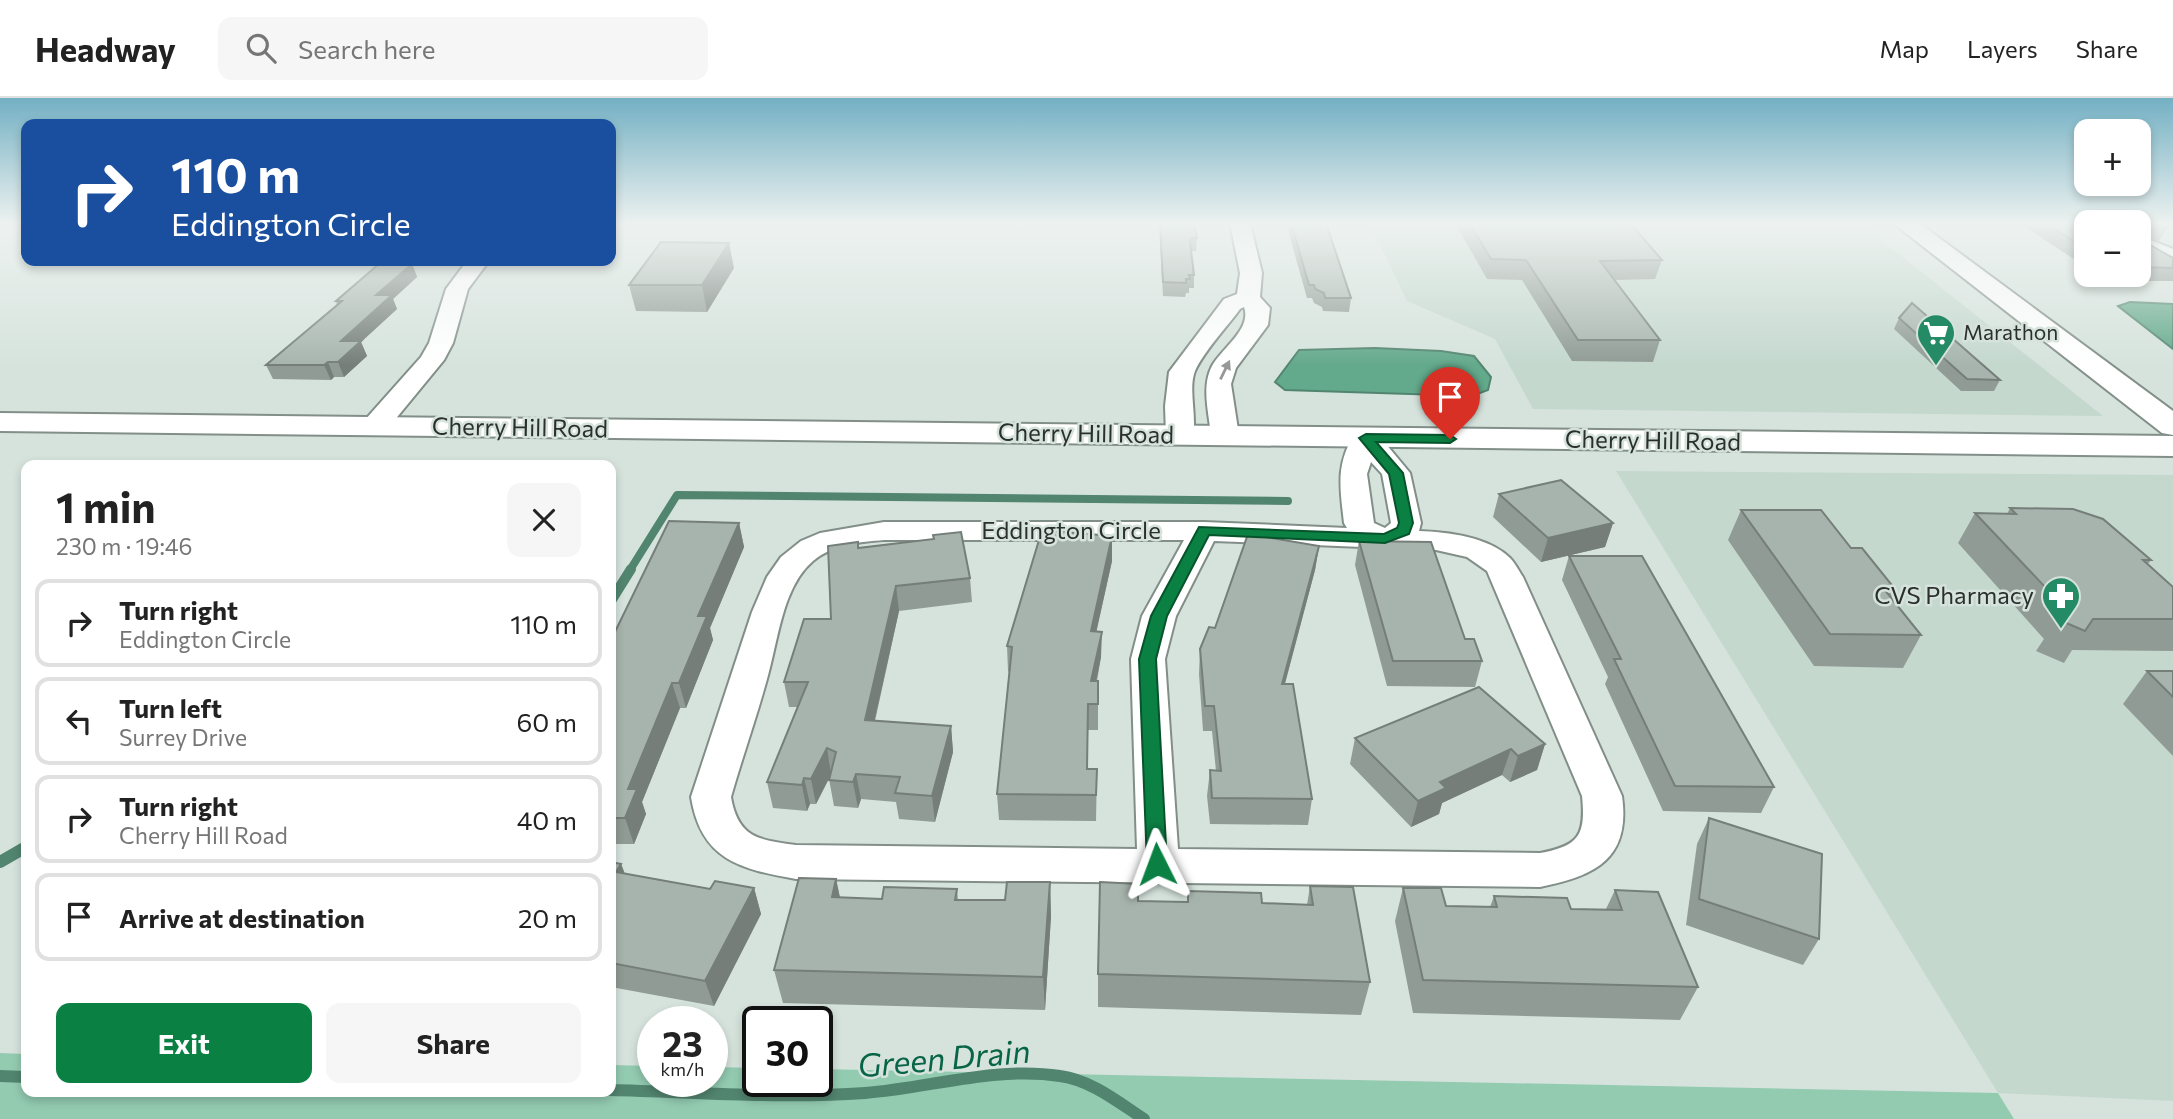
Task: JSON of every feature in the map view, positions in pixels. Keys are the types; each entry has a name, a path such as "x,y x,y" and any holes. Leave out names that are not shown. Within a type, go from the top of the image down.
{"main road":[{"path":"1968,271 2173,426"},
{"name":"Cherry Hill Road","path":"0,422 2173,446"}],"street":[{"path":"374,427 432,360 441,343 457,289 471,271"},
{"path":"1248,298 1250,271"},
{"path":"1180,435 1178,407 1182,372 1232,304 1248,298"},
{"path":"1225,436 1218,384 1224,367 1256,325 1258,308 1248,298"},
{"path":"1366,438 1396,473 1406,523 1404,531 1385,538 1363,529 1359,523 1353,474 1366,438"},
{"name":"Eddington Circle","path":"884,531 1205,531 1385,538 1461,545 1477,550 1499,565 1602,796 1607,818 1603,836 1595,847 1580,859 1559,867 1540,870 796,862 742,851 727,840 716,826 711,797 766,623 785,576 803,553 824,542 854,533 884,531"},
{"path":"1157,864 1148,659 1159,616 1205,531"}],"shaded area":[{"path":"1393,271 1920,271 2103,416 1533,409 1495,339 1407,301"},
{"path":"2130,302 2173,304 2173,349 2118,306"},
{"path":"1375,348 1441,351 1474,356 1491,377 1488,390 1472,396 1285,390 1275,382 1299,350"},
{"path":"1616,471 2173,475 2173,1101 1998,1093"},
{"path":"0,1053 21,1054 21,1097 616,1097 616,1065 637,1066 637,1097 728,1097 728,1067 742,1068 742,1097 833,1097 833,1069 1998,1093 2014,1119 0,1119"}],"building":[{"path":"371,271 404,271 376,295 392,295 341,341 361,341 338,362 324,365 266,365 342,301 336,301"},
{"path":"640,271 711,271 702,285 629,285"},
{"path":"1162,271 1193,271 1194,275 1189,275 1190,279 1186,279 1186,283 1163,282"},
{"path":"1305,271 1342,271 1351,298 1325,298 1324,293 1315,289 1314,285 1309,285"},
{"path":"1533,271 1607,271 1660,340 1578,340"},
{"path":"1912,303 2000,380 1967,379 1899,318"},
{"path":"1561,480 1613,523 1548,538 1499,494"},
{"path":"2010,508 2073,509 2103,519 2151,560 2143,560 2173,587 2173,619 2093,619 2085,631 2057,619 2065,608 1975,513 2016,514"},
{"path":"1741,510 1821,510 1851,548 1862,548 1895,589 1884,589 1921,635 1830,634"},
{"path":"669,521 739,523 698,616 707,616 679,683 672,683 628,789 637,789 625,818 616,818 616,630"},
{"path":"1042,530 1112,536 1091,631 1102,632 1091,681 1098,681 1098,704 1088,704 1087,769 1097,769 1096,795 997,794 1012,647 1007,646"},
{"path":"961,532 970,578 896,586 865,720 951,726 932,796 895,793 900,777 856,774 853,782 829,780 836,752 827,748 811,779 804,778 802,785 767,782 808,682 784,682 804,619 831,619 828,546 858,542 858,548 934,539 933,535"},
{"path":"1248,534 1319,546 1282,684 1293,684 1312,799 1212,798 1210,770 1221,771 1214,706 1205,706 1200,649 1209,627 1215,628"},
{"path":"1359,541 1431,542 1465,639 1474,639 1482,661 1393,661"},
{"path":"1569,556 1642,556 1774,787 1675,786 1614,659 1621,659"},
{"path":"2147,671 2173,671 2173,697"},
{"path":"1479,687 1545,744 1518,756 1511,749 1440,782 1446,788 1418,801 1355,738"},
{"path":"1709,818 1822,854 1819,939 1699,899"},
{"path":"616,872 710,889 715,881 754,888 705,981 616,964"},
{"path":"799,878 836,879 832,897 882,899 884,887 957,889 955,900 1005,900 1007,882 1050,882 1043,977 774,970"},
{"path":"1100,882 1138,884 1138,901 1188,902 1188,891 1261,893 1262,903 1313,905 1310,886 1353,887 1370,982 1098,974"},
{"path":"1403,888 1441,888 1446,906 1497,907 1494,896 1567,898 1571,909 1622,910 1615,890 1658,892 1698,987 1423,980"}],"waterway":[{"path":"630,570 677,495 1288,501"},
{"path":"616,593 631,569"},
{"path":"0,862 21,850"},
{"name":"Green Drain","path":"616,1090 833,1095 987,1076 1036,1074 1083,1082 1144,1119"},
{"name":"Green Drain","path":"0,1076 21,1077"}],"place":[{"name":"Marathon","path":"1936,367"},
{"name":"CVS Pharmacy","path":"2061,630"}],"route":[{"path":"1157,864 1148,659 1159,616 1205,531 1385,538 1404,531 1406,523 1396,473 1366,438 1450,439"}]}
